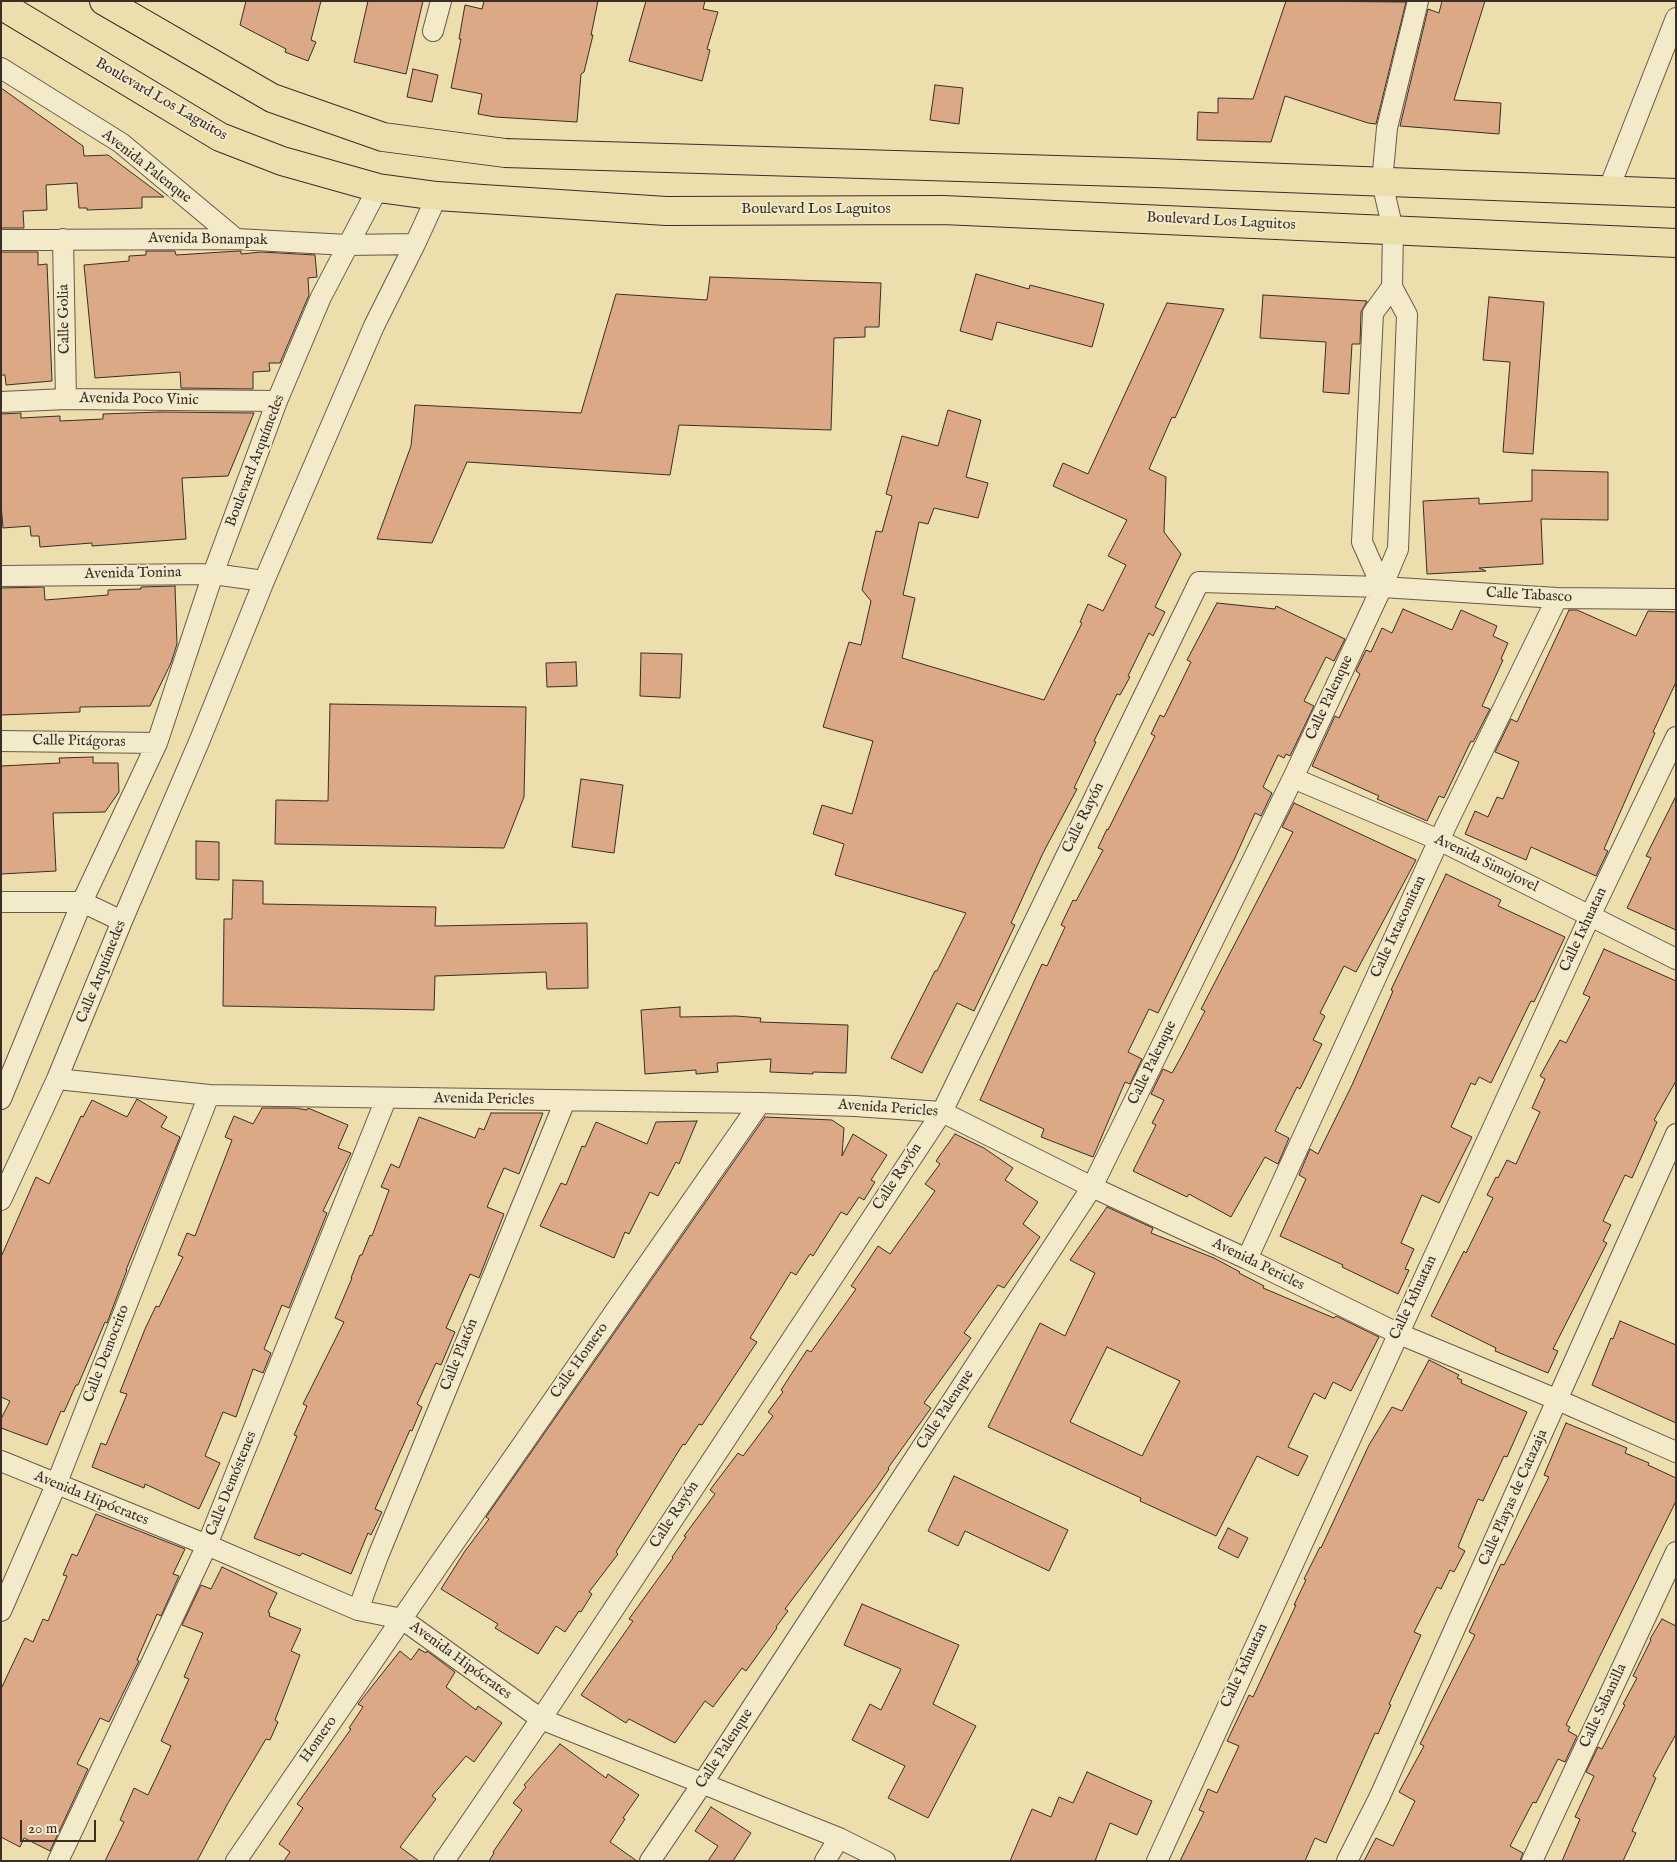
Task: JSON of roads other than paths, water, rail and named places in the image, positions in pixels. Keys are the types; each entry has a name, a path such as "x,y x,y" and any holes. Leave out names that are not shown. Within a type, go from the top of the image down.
{"main road":[{"path":"104,1 272,98 383,137 505,153 1676,193"},
{"name":"Boulevard Los Laguitos","path":"1,5 220,137 282,162 378,188 437,196 666,210 943,210 1676,243"}],"street":[{"path":"433,31 440,1"},
{"path":"1382,587 1362,542 1373,313 1392,287 1393,230 1382,182 1387,128 1418,1"},
{"path":"1608,191 1676,18"},
{"name":"Avenida Palenque","path":"2,68 121,143 236,239"},
{"name":"Boulevard Arquímedes","path":"157,743 213,574 277,401 321,297 378,188"},
{"path":"264,581 374,326 437,196"},
{"name":"Calle Golia","path":"63,239 66,400"},
{"name":"Avenida Bonampak","path":"1,240 236,239 348,245 415,244"},
{"name":"Calle Palenque","path":"650,1861 1092,1187 1293,778 1398,549 1407,315 1392,287"},
{"name":"Avenida Poco Vinic","path":"1,402 66,400 277,401"},
{"name":"Avenida Tonina","path":"1,576 213,574 264,581"},
{"name":"Calle Arquímedes","path":"1,1200 6,1176 57,1079 199,742 264,581"},
{"name":"Calle Rayón","path":"444,1861 942,1112 1199,582 1382,587"},
{"name":"Calle Tabasco","path":"1382,587 1557,598 1676,599"},
{"name":"Calle Ixtacomitan","path":"1247,1259 1439,840 1557,598"},
{"name":"Calle Ixhuatan","path":"1156,1861 1590,916 1676,737"},
{"name":"Calle Pitágoras","path":"1,741 157,743"},
{"path":"1,1099 9,1063 157,743"},
{"name":"Avenida Simojovel","path":"1293,778 1439,840 1676,960"},
{"path":"1,902 82,902 122,922"},
{"name":"Avenida Pericles","path":"57,1079 209,1095 760,1103 856,1106 942,1112 1092,1187 1247,1259 1398,1333 1676,1452"},
{"name":"Calle Democrito","path":"1,1611 56,1485 209,1095"},
{"name":"Calle Demóstenes","path":"58,1861 207,1545 386,1098"},
{"name":"Calle Platón","path":"358,1610 378,1556 565,1101"},
{"name":"Calle Homero","path":"402,1619 760,1103"},
{"name":"Calle Playas de Catazaja","path":"1347,1861 1380,1798 1676,1134"},
{"name":"Avenida Hipócrates","path":"1,1462 207,1545 358,1610 402,1619 540,1719 839,1838 885,1861"},
{"name":"Calle Sabanilla","path":"1532,1861 1676,1552"},
{"name":"Homero","path":"236,1861 402,1619"},
{"path":"825,1861 839,1838"}]}
